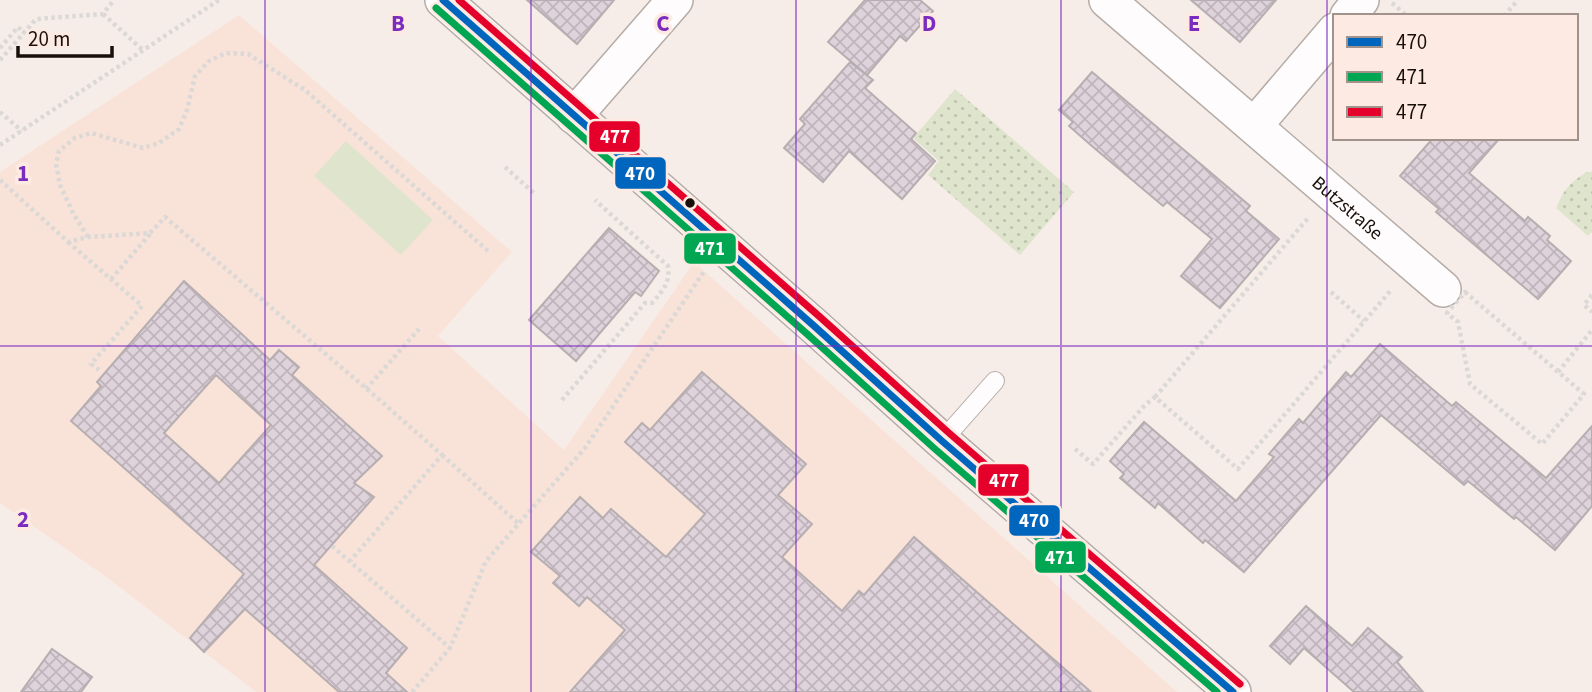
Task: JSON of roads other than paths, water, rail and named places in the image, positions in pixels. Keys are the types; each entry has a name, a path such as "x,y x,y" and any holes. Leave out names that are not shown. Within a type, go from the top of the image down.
{"street":[{"path":"443,0 942,441 1233,692"},
{"path":"574,116 675,0"},
{"name":"Butzstraße","path":"1107,0 1443,289"},
{"path":"1350,14 1361,0"},
{"path":"1254,126 1333,33"}],"lane":[{"path":"942,441 995,381"}]}
